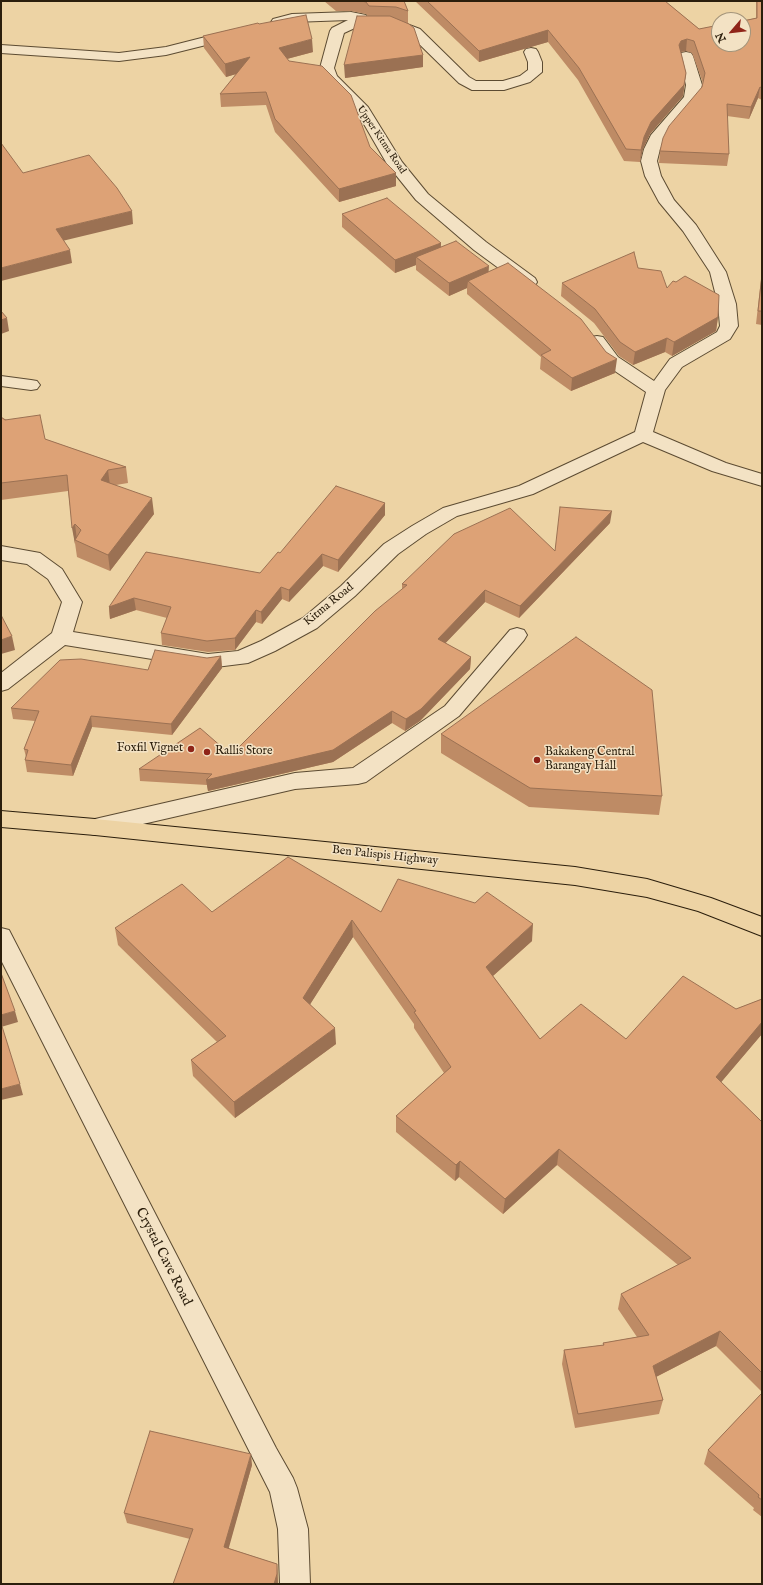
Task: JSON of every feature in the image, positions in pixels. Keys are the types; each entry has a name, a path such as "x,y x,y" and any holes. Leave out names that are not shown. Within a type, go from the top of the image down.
{"main road":[{"name":"Ben Palispis Highway","path":"1,819 95,827 575,876 647,888 703,904 762,926"}],"street":[{"path":"268,25 292,18 351,16 391,24"},
{"name":"Upper Kitma Road","path":"531,52 535,72 525,79 504,85 472,85 464,80 415,32 404,26 358,23 351,24 337,31 327,68 330,78 363,110 395,164 422,197 480,246 544,293"},
{"path":"1,49 119,57 166,51 245,31"},
{"path":"686,56 694,85 691,98 659,135 652,149 649,161 653,176 667,202 690,228 718,272 727,304 729,326 724,336 676,363 656,390 643,435 719,467 762,480"},
{"path":"587,328 612,361 656,390"},
{"path":"1,381 31,386"},
{"name":"Kitma Road","path":"61,637 208,661 241,658 268,646 310,623 348,591 391,549 419,530 450,512 526,490 643,435"},
{"path":"1,553 33,558 55,574 72,602 61,637 1,684"},
{"path":"95,827 295,781 358,776 452,711 517,635"},
{"name":"Crystal Cave Road","path":"1,937 266,1458 283,1488 293,1529 295,1584"}],"building":[{"path":"361,1 404,1 408,11 396,7 369,6 366,2"},
{"path":"427,1 665,1 699,29 711,27 711,52 751,52 751,19 757,18 757,1 762,1 762,88 760,87 751,107 727,104 729,154 660,151 663,138 669,126 702,87 705,73 694,41 687,39 681,41 679,45 686,73 684,85 651,122 644,137 641,150 626,149 579,68 548,30 479,51"},
{"path":"306,15 312,39 279,48 289,61 322,66 351,95 370,147 396,173 339,189 275,119 266,92 220,94 250,57 225,64 203,36 258,23"},
{"path":"357,16 390,16 409,24 414,28 423,55 344,65"},
{"path":"1,143 23,173 89,155 117,188 132,211 56,229 70,250 1,268"},
{"path":"387,198 441,243 395,260 342,214"},
{"path":"456,241 489,266 449,283 416,257"},
{"path":"634,252 638,268 661,271 667,288 673,281 676,282 685,276 719,295 718,317 674,342 667,338 635,352 620,342 595,309 562,283"},
{"path":"508,263 581,319 606,352 617,359 572,378 541,355 551,350 468,281"},
{"path":"762,275 762,311 758,311"},
{"path":"1,311 7,318 1,320"},
{"path":"40,415 45,439 126,467 108,470 101,480 152,498 108,555 75,540 81,530 75,524 72,528 67,475 1,483 1,417 5,420"},
{"path":"336,486 385,503 338,560 322,554 289,590 281,587 261,612 256,610 235,638 207,641 161,633 171,607 134,598 109,607 146,552 260,573 278,552 280,553"},
{"path":"560,507 612,511 520,606 485,590 438,639 471,657 421,709 406,719 392,711 333,750 206,780 212,774 139,769 200,728 231,755 375,611 407,585 402,584 454,534 510,508 555,551"},
{"path":"1,615 12,636 1,640"},
{"path":"576,637 652,690 662,796 530,788 441,734"},
{"path":"155,650 207,658 221,656 171,724 91,716 71,765 25,760 28,750 24,749 39,711 11,708 60,660 81,659 148,670"},
{"path":"288,857 381,912 398,879 475,903 487,892 533,924 486,967 540,1039 581,1004 626,1039 683,976 736,1009 762,999 762,1022 716,1077 762,1122 762,1373 720,1331 653,1366 663,1400 578,1414 564,1350 604,1345 603,1343 649,1335 621,1294 691,1258 559,1149 505,1199 460,1161 456,1165 396,1116 451,1067 414,1012 416,1011 352,920 303,998 335,1028 234,1102 191,1060 226,1036 115,928 182,884 212,912"},
{"path":"1,973 15,1011 1,1015"},
{"path":"1,1023 20,1084 1,1089"},
{"path":"762,1393 762,1500 758,1497 759,1495 708,1450"},
{"path":"150,1431 251,1454 224,1547 277,1564 277,1574 274,1584 173,1584 193,1529 124,1513"}],"place":[{"name":"Foxfil Vignet","path":"191,749"},
{"name":"Rallis Store","path":"207,752"},
{"name":"Bakakeng Central Barangay Hall","path":"537,760"}]}
